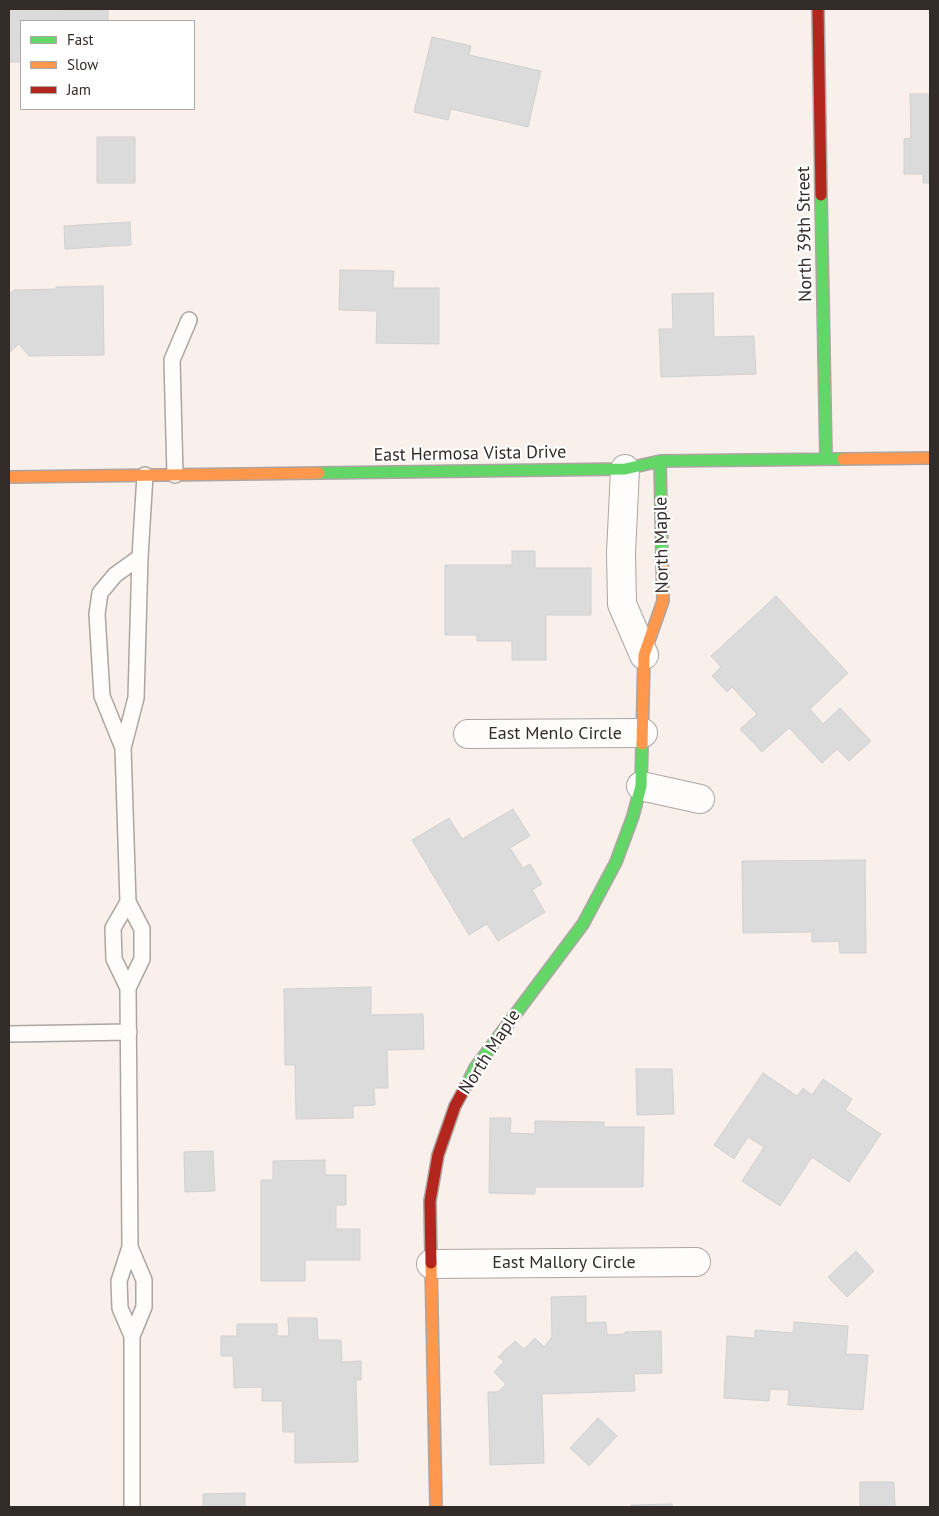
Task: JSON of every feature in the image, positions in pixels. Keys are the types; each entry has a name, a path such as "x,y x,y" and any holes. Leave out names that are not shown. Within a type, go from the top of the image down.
{"street":[{"name":"North 39th Street","path":"818,9 826,459"},
{"name":"East Hermosa Vista Drive","path":"9,477 625,469 660,461 930,458"},
{"name":"North Maple","path":"436,1507 430,1201 438,1155 456,1106 475,1068 583,924 616,862 633,816 641,786 644,656 663,601 660,461"},
{"name":"North Maple","path":"625,469 621,553 622,604 644,656"},
{"name":"East Menlo Circle","path":"468,734 642,733"},
{"path":"641,786 700,799"},
{"name":"East Mallory Circle","path":"432,1264 696,1262"}],"lane":[{"path":"175,475 172,360 189,320"},
{"path":"128,988 142,959 142,929 128,902 123,748 136,698 140,557 145,475"},
{"path":"123,748 102,696 97,614 100,593 115,576 140,557"},
{"path":"128,902 113,928 114,959 128,988 130,1247 119,1281 120,1308 132,1336"},
{"path":"9,1034 129,1032"},
{"path":"130,1247 144,1280 144,1307 132,1336 132,1507"}],"building":[{"path":"9,9 108,10 108,20 20,20 20,62 9,62"},
{"path":"432,37 471,46 469,55 541,71 528,127 451,109 448,120 414,112"},
{"path":"910,94 930,94 930,183 923,183 923,174 904,174 904,139 911,138"},
{"path":"97,137 135,137 135,183 97,183"},
{"path":"130,222 131,245 65,249 64,226"},
{"path":"340,270 394,271 393,288 439,288 439,344 376,343 377,311 339,310"},
{"path":"103,286 104,355 29,356 19,344 9,353 9,294 14,290"},
{"path":"713,293 714,337 754,336 756,374 661,377 659,329 673,329 672,294"},
{"path":"512,551 535,551 535,568 591,568 591,615 546,615 546,660 512,660 512,641 477,641 477,635 445,635 445,565 512,565"},
{"path":"776,596 848,673 810,709 823,724 840,708 871,741 849,761 837,749 822,763 789,728 762,752 740,729 757,714 732,687 727,692 712,676 721,667 711,656"},
{"path":"513,809 530,836 510,848 523,868 530,864 542,884 532,890 545,912 498,941 487,924 469,935 412,840 449,818 462,839"},
{"path":"865,860 866,953 840,953 839,941 812,942 812,932 743,933 742,861"},
{"path":"371,987 371,1015 423,1014 424,1049 387,1050 388,1088 374,1088 375,1105 353,1106 353,1118 296,1119 295,1065 285,1065 284,989"},
{"path":"636,1069 672,1069 674,1114 637,1115"},
{"path":"763,1073 797,1096 803,1088 812,1095 823,1079 852,1099 845,1110 881,1134 849,1182 812,1157 780,1206 742,1181 764,1147 748,1137 734,1159 714,1145"},
{"path":"490,1118 511,1118 510,1133 535,1134 535,1121 604,1122 604,1127 644,1127 643,1187 535,1187 535,1194 489,1193"},
{"path":"213,1151 215,1191 185,1192 184,1152"},
{"path":"325,1160 325,1175 346,1175 346,1205 336,1205 336,1229 360,1229 360,1260 305,1260 305,1281 261,1281 261,1180 273,1180 273,1161"},
{"path":"856,1251 874,1271 847,1297 828,1277"},
{"path":"586,1296 586,1323 606,1322 607,1335 625,1334 625,1332 661,1331 662,1373 634,1374 635,1391 542,1394 544,1463 490,1465 488,1392 498,1392 506,1384 494,1372 504,1361 498,1357 515,1341 524,1349 535,1338 544,1347 552,1337 551,1297"},
{"path":"288,1318 317,1318 318,1340 341,1340 342,1362 361,1361 361,1380 356,1380 358,1462 295,1463 295,1432 283,1432 282,1401 262,1401 262,1387 234,1388 233,1356 221,1356 221,1336 237,1336 237,1324 277,1324 277,1336 289,1336"},
{"path":"794,1322 848,1326 846,1354 868,1355 863,1410 788,1405 789,1390 770,1389 769,1401 724,1398 727,1336 755,1338 755,1330 793,1333"},
{"path":"598,1418 617,1436 589,1466 570,1448"},
{"path":"860,1482 894,1482 895,1507 860,1507"},
{"path":"245,1493 245,1507 203,1507 203,1494"},
{"path":"672,1504 672,1507 631,1507 631,1505"}],"traffic: fast":[{"path":"821,195 826,459"},
{"path":"319,473 625,469 660,461 843,459"},
{"path":"660,461 662,558"},
{"path":"466,1086 475,1068 583,924 616,862 633,816 641,786 642,744"}],"traffic: slow":[{"path":"843,459 930,458"},
{"path":"9,477 319,473"},
{"path":"642,744 644,655 663,601 662,558"},
{"path":"431,1263 436,1507"}],"traffic: jam":[{"path":"818,9 821,195"},
{"path":"431,1263 430,1201 438,1155 455,1106 466,1086"}]}
